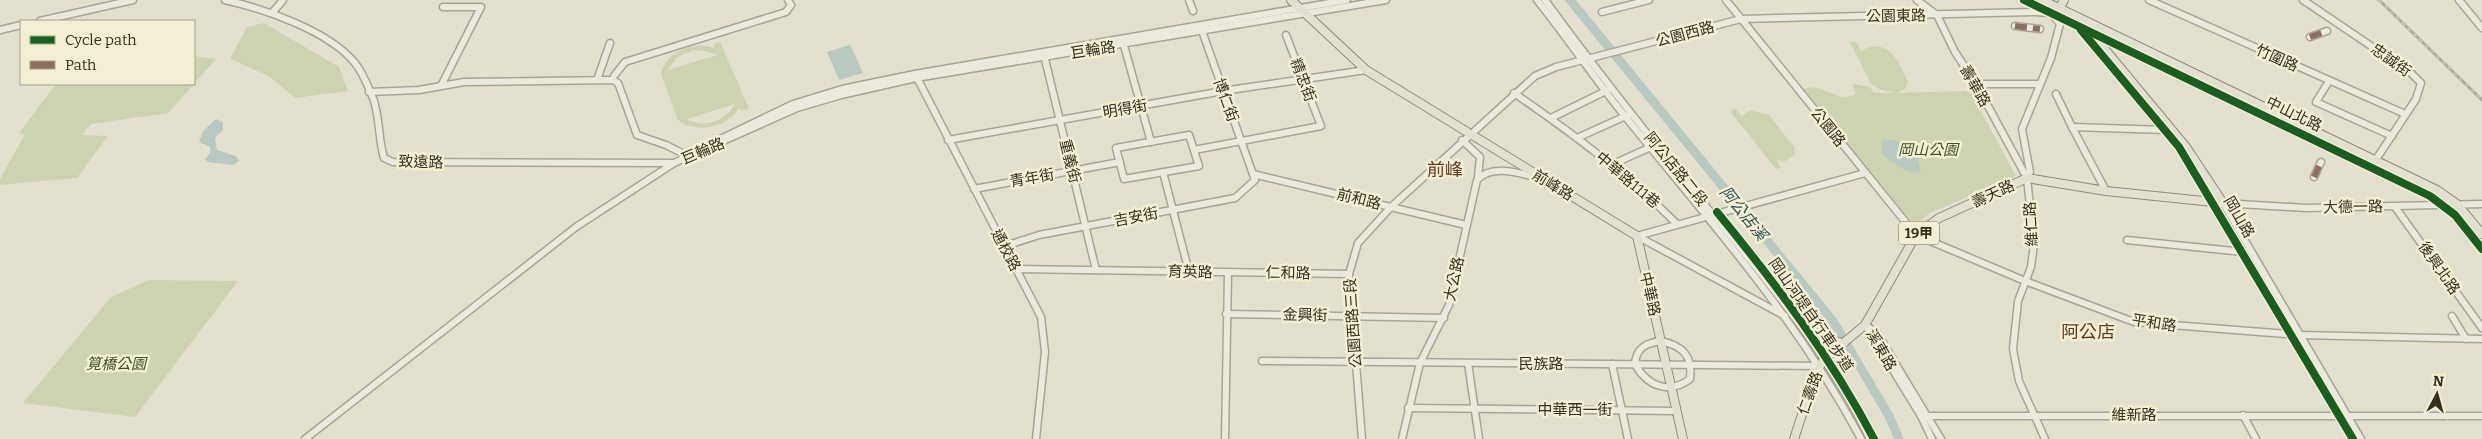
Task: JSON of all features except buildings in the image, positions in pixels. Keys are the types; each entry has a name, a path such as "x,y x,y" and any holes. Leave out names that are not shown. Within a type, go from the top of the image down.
{"main road":[{"path":"1291,0 1299,8"},
{"name":"岡山路","path":"2024,0 2051,13 2080,23"},
{"name":"岡山路","path":"2042,0 2061,3 2080,23 2179,147 2214,202"},
{"path":"2051,13 2061,3"},
{"name":"前峰路","path":"1299,8 1366,70 1465,137 1541,178 1637,236"},
{"name":"中山北路","path":"2080,23 2090,32 2371,166 2446,205 2482,250"},
{"name":"中山北路","path":"2080,23 2377,160 2437,190 2457,204 2482,234"},
{"name":"岡山路","path":"2090,32 2186,147 2223,203"},
{"name":"壽天路","path":"1845,342 1865,325 1916,235 1939,218 2027,178 2106,191 2223,203"},
{"name":"中華路","path":"1637,236 1683,439"},
{"name":"仁壽路","path":"1794,439 1822,362 1845,342"}],"street":[{"path":"44,20 133,0"},
{"name":"致遠路","path":"225,0 251,5 272,13 310,32 344,54 354,63 370,92 377,113 384,158 393,162 674,163"},
{"path":"272,13 282,0"},
{"path":"614,76 625,62 786,12 791,5 788,0"},
{"path":"1189,0 1193,11"},
{"name":"巨輪路","path":"1202,28 1347,0"},
{"name":"巨輪路","path":"674,163 796,108 916,76 1202,28 1305,14 1386,0"},
{"name":"阿公店路二段","path":"1537,0 1552,14 1588,59 1608,90 1628,115 1802,325 1861,439"},
{"name":"阿公店路二段","path":"1545,0 1552,14"},
{"path":"1602,12 1650,0"},
{"name":"公園路","path":"1726,0 1916,235"},
{"name":"壽華路","path":"1917,0 1937,15 1955,52 1976,84 2006,144 2027,178"},
{"name":"竹圍路","path":"2149,0 2405,114"},
{"name":"忠誠街","path":"2303,0 2418,79 2421,87 2416,99 2377,160 2371,166"},
{"path":"2459,0 2482,28"},
{"path":"442,84 481,8 443,7"},
{"name":"公園東路","path":"1741,19 2051,13"},
{"name":"維仁路","path":"2046,439 2020,381 2013,349 2018,301 2031,267 2034,244 2027,178 2030,172 2022,129 2051,58 2060,24 2051,13"},
{"name":"公園西路","path":"1514,93 1528,80 1544,72 1741,19"},
{"path":"0,30 20,26"},
{"path":"2015,26 2040,29"},
{"name":"博仁街","path":"1202,28 1252,174"},
{"path":"2310,38 2327,31"},
{"name":"精忠街","path":"1241,140 1321,126 1286,34"},
{"path":"1123,41 1151,142"},
{"path":"596,80 610,43"},
{"name":"重義街","path":"1043,54 1096,270"},
{"name":"明得街","path":"948,140 1222,91 1366,70"},
{"name":"通校路","path":"916,76 1040,317 1044,334 1045,352 1036,439"},
{"path":"370,92 419,90 442,84 613,80 618,82 637,135 666,145 688,156"},
{"path":"2329,81 2316,102 2392,136"},
{"path":"1976,84 2039,84"},
{"path":"1551,118 1608,90"},
{"name":"中華路111巷","path":"1514,93 1551,118 1611,165 1659,205 1677,224"},
{"name":"公園西路三段","path":"1362,439 1349,274 1358,243 1391,207 1514,93"},
{"path":"2056,94 2106,191"},
{"path":"1577,138 1628,115"},
{"path":"2072,126 2166,130"},
{"path":"1189,135 1194,150 1199,166 1124,179 1116,148 1189,135"},
{"name":"大公路","path":"1402,439 1420,363 1449,305 1478,177 1480,158 1465,137"},
{"path":"1194,150 1241,140"},
{"path":"1611,165 1654,145"},
{"name":"青年街","path":"974,189 1120,162"},
{"path":"2314,177 2321,162"},
{"path":"306,439 576,227 674,163"},
{"path":"1478,177 1494,171 1541,178"},
{"path":"1162,172 1190,272"},
{"path":"1637,236 1709,214 1865,173"},
{"name":"前和路","path":"1252,174 1466,225"},
{"name":"吉安街","path":"1005,246 1039,235 1234,198 1255,180 1252,174"},
{"name":"岡山路","path":"2214,202 2243,252 2296,335"},
{"name":"大德一路","path":"2223,203 2306,208 2482,204"},
{"name":"岡山路","path":"2223,203 2296,335 2343,415 2361,439"},
{"name":"後興北路","path":"2395,207 2482,328"},
{"name":"平和路","path":"1916,235 2025,281 2134,322 2296,335 2482,339"},
{"name":"前峰路","path":"1637,236 1817,334 1845,342"},
{"path":"2127,240 2243,252"},
{"name":"阿公店路二段","path":"1748,262 1822,362 1859,416 1870,439"},
{"name":"育英路","path":"1016,269 1228,273 1225,439"},
{"name":"仁和路","path":"1228,273 1349,274"},
{"name":"金興街","path":"1226,314 1444,318"},
{"path":"2452,316 2466,339"},
{"name":"溪東路","path":"1865,325 1941,439"},
{"path":"1660,341 1676,346 1684,351 1692,365 1690,379 1685,384 1671,389 1651,384 1643,378 1635,364 1637,350 1643,345 1660,341"},
{"name":"民族路","path":"1262,361 1692,365 1822,362"},
{"path":"1468,363 1479,439"},
{"path":"1612,364 1628,439"},
{"name":"中華西一街","path":"1408,408 1676,411"},
{"path":"2242,415 2256,439"},
{"name":"岡山路","path":"2343,415 2353,439"},
{"name":"溪東路","path":"1925,416 1932,439"},
{"name":"維新路","path":"1925,416 2482,416"}],"green space":[{"path":"264,23 339,67 348,91 295,98 269,76 230,59 247,27"},
{"path":"720,42 749,108 742,111 739,108 727,120 711,127 694,127 678,120 661,74 669,59 682,50 698,46 714,48 714,44","holes":["693,50 706,51 717,55 668,70 676,58","735,104 726,115 714,122 700,123 687,119"]},
{"name":"岡山公園","path":"1850,42 1856,42 1861,51 1870,47 1878,47 1891,53 1901,67 1908,82 1905,89 1897,93 1970,91 2016,176 1930,213 1914,225 1802,89 1820,89 1845,97 1856,94 1852,84 1870,87 1874,93 1894,93 1881,90 1871,84"},
{"path":"195,56 216,59 195,83"},
{"path":"55,85 193,85 168,113 91,124 82,135 108,136 77,178 0,185 0,179 25,134 19,133"},
{"path":"1736,109 1742,116 1751,110 1769,115 1794,147 1795,154 1786,161 1776,160 1781,168 1776,169 1730,111"},
{"name":"筧橋公園","path":"149,280 238,281 135,417 23,403 111,297"}],"shaded area":[{"path":"850,45 863,73 839,80 827,52"},
{"path":"216,119 223,122 223,130 215,138 217,150 236,156 239,161 233,165 208,162 205,159 210,153 210,147 199,142 203,131"},
{"path":"1884,140 1893,140 1915,150 1918,153 1918,162 1921,170 1918,173 1914,173 1903,169 1889,160 1882,152"}],"waterway":[{"name":"阿公店溪","path":"1570,0 1833,321 1889,416 1899,439"}],"railway":[{"path":"2379,0 2482,100"}],"marked path":[{"path":"2015,26 2040,29"},
{"path":"2310,37 2327,31"},
{"path":"2314,177 2321,162"}],"cycle path":[{"path":"2024,0 2430,196 2455,215 2482,249"},
{"path":"2081,30 2179,147 2353,439"},
{"name":"岡山河堤自行車步道","path":"1717,212 1782,293 1822,349 1858,408 1874,439"}],"district":[{"name":"前峰","path":"1445,170"},
{"name":"阿公店","path":"2088,332"}]}
